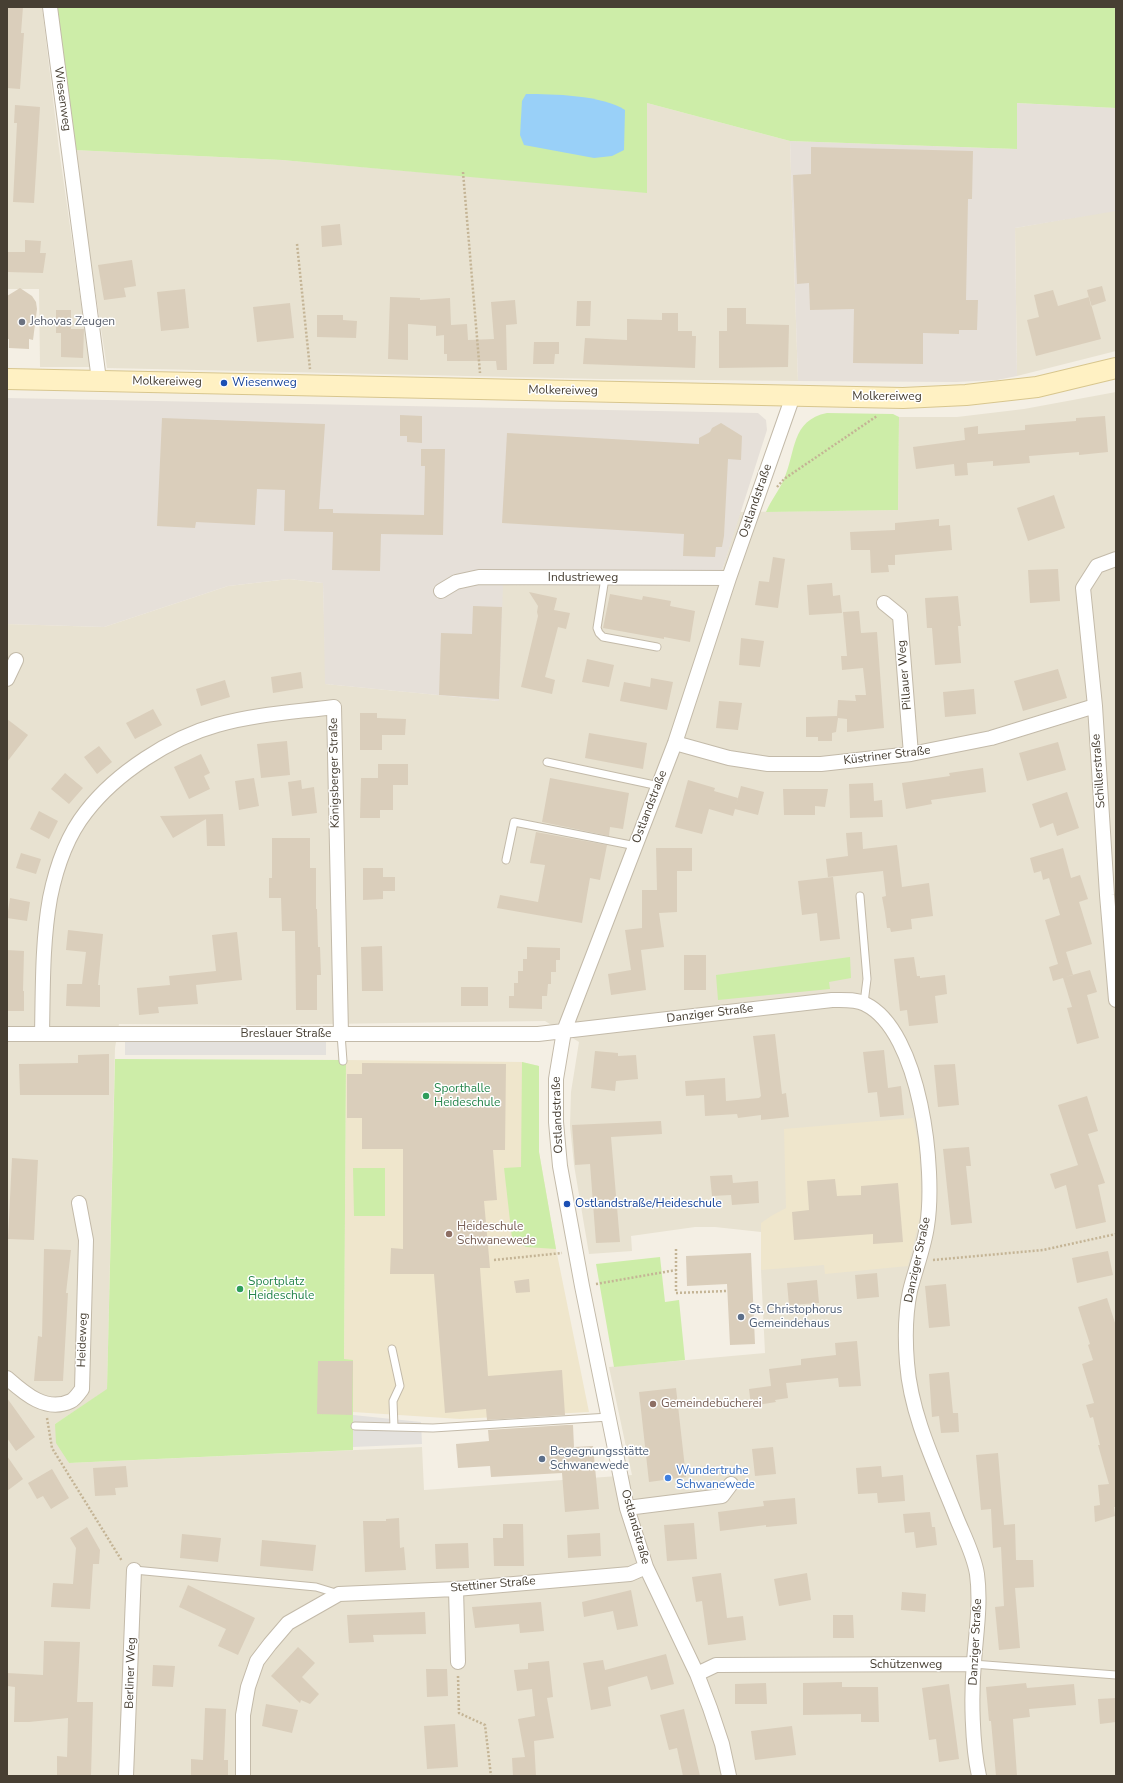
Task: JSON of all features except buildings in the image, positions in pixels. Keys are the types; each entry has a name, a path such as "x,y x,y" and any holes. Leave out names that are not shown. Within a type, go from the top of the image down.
{"main road":[{"name":"Molkereiweg","path":"7,379 903,398 966,395 1037,387 1116,368"}],"street":[{"name":"Wiesenweg","path":"50,7 100,380"},
{"name":"Ostlandstraße","path":"729,1776 722,1744 697,1674 646,1567 627,1508 582,1286 560,1166 556,1122 556,1079 564,1031 675,743 729,578 793,396"},
{"name":"Schillerstraße","path":"1116,559 1097,566 1083,588 1112,894 1116,1000"},
{"name":"Industrieweg","path":"441,591 456,582 479,577 729,578"},
{"name":"Pillauer Weg","path":"884,603 900,616 911,754"},
{"path":"7,679 16,660"},
{"name":"Küstriner Straße","path":"675,743 728,758 768,764 821,764 911,754 991,738 1095,706"},
{"name":"Königsberger Straße","path":"42,1034 44,940 50,897 63,855 72,834 86,812 130,768 164,747 193,733 242,719 334,707 341,1034"},
{"name":"Danziger Straße","path":"564,1031 832,1000 850,1000 864,1003 878,1012 892,1028 909,1063 922,1109 928,1143 930,1189 927,1227 910,1293 906,1317 907,1364 916,1414 967,1544 976,1572 979,1601 973,1664 974,1735 976,1764 979,1776"},
{"name":"Breslauer Straße","path":"7,1034 538,1034 564,1031"},
{"name":"Heideweg","path":"45,1404 60,1404 72,1400 82,1389 86,1240 79,1203"},
{"path":"7,1378 25,1394 45,1404"},
{"path":"627,1508 722,1496 731,1484"},
{"name":"Stettiner Straße","path":"243,1776 243,1715 248,1687 257,1662 288,1623 339,1594 456,1589 630,1574 646,1567"},
{"name":"Berliner Weg","path":"126,1776 134,1570"},
{"path":"456,1589 458,1662"},
{"name":"Schützenweg","path":"697,1674 716,1665 973,1664"}],"lane":[{"path":"605,578 597,628 599,633 603,637 657,647"},
{"path":"547,762 659,786"},
{"path":"506,860 514,822 636,846"},
{"path":"860,896 867,979 864,1003"},
{"path":"341,1034 343,1061"},
{"path":"392,1349 400,1386 393,1401 394,1427"},
{"path":"355,1426 434,1428 609,1417"},
{"name":"Stettiner Straße","path":"134,1570 316,1587 339,1594"},
{"name":"Schützenweg","path":"973,1664 1116,1675"}],"path":[{"path":"463,172 482,389"},
{"path":"297,244 312,385"},
{"path":"774,490 784,479 903,398"},
{"path":"918,1262 1043,1250 1116,1234"},
{"path":"676,1249 676,1293 728,1291"},
{"path":"494,1260 576,1252"},
{"path":"582,1286 676,1270"},
{"path":"45,1404 52,1448 124,1563 134,1570"},
{"path":"458,1662 459,1713 485,1725 491,1776"}],"shaded area":[{"path":"7,7 42,7 59,149 90,367 40,367 39,289 7,289"},
{"path":"647,103 790,141 798,381 601,379 107,368 74,150 282,160 647,192"},
{"path":"1016,103 1116,108 1116,211 1015,228 1017,376 997,380 956,382 798,381 790,141 1017,149"},
{"path":"1116,211 1116,351 1017,376 1015,228"},
{"path":"1116,392 1116,1776 7,1776 7,624 104,627 228,586 289,579 323,583 326,684 499,701 502,585 717,586 740,512 898,510 899,417 957,417 1024,409","holes":["545,1021 579,1042 571,1092 570,1126 574,1165 589,1254 632,1251 631,1236 695,1227 715,1227 761,1232 761,1270 765,1353 609,1367 632,1475 424,1490 422,1447 69,1463 55,1424 107,1390 115,1048 119,1024 253,1025"]},
{"path":"7,398 758,413 766,420 767,430 717,586 503,585 499,701 325,684 323,583 289,579 228,586 104,627 7,624"},
{"path":"125,1042 326,1042 326,1055 125,1055"},
{"name":"Heideschule Schwanewede","path":"346,1060 522,1062 539,1066 539,1152 556,1249 589,1412 460,1419 353,1412 353,1360 344,1360"},
{"path":"913,1118 919,1146 922,1209 908,1266 825,1274 824,1265 761,1270 761,1223 786,1208 784,1129"},
{"path":"353,1415 421,1422 422,1444 353,1447"}],"green space":[{"path":"56,7 1116,7 1116,108 1017,103 1017,149 790,141 647,103 647,193 282,160 74,150"},
{"path":"827,413 893,414 899,417 898,510 766,512 784,479 796,438 807,422 815,417"},
{"path":"850,957 851,978 829,982 830,989 718,1000 716,975"},
{"name":"Sportplatz Heideschule","path":"115,1059 346,1060 344,1359 353,1360 353,1450 69,1463 56,1443 55,1424 107,1389"},
{"path":"522,1062 539,1066 539,1152 556,1249 526,1247 512,1238 504,1168 521,1167"},
{"path":"353,1168 385,1168 385,1216 354,1216"},
{"path":"660,1257 665,1302 679,1300 685,1360 614,1367 596,1264"}],"water":[{"path":"526,94 550,94 591,98 604,101 625,110 624,150 612,156 594,158 524,145 520,135 522,101"}],"place":[{"name":"Jehovas Zeugen","path":"22,322"},
{"name":"Wiesenweg","path":"224,383"},
{"name":"Sporthalle Heideschule","path":"426,1096"},
{"name":"Ostlandstraße/Heideschule","path":"567,1204"},
{"name":"Heideschule Schwanewede","path":"449,1234"},
{"name":"Sportplatz Heideschule","path":"240,1289"},
{"name":"St. Christophorus Gemeindehaus","path":"741,1317"},
{"name":"Gemeindebücherei","path":"653,1404"},
{"name":"Begegnungsstätte Schwanewede","path":"542,1459"},
{"name":"Wundertruhe Schwanewede","path":"668,1478"}]}
